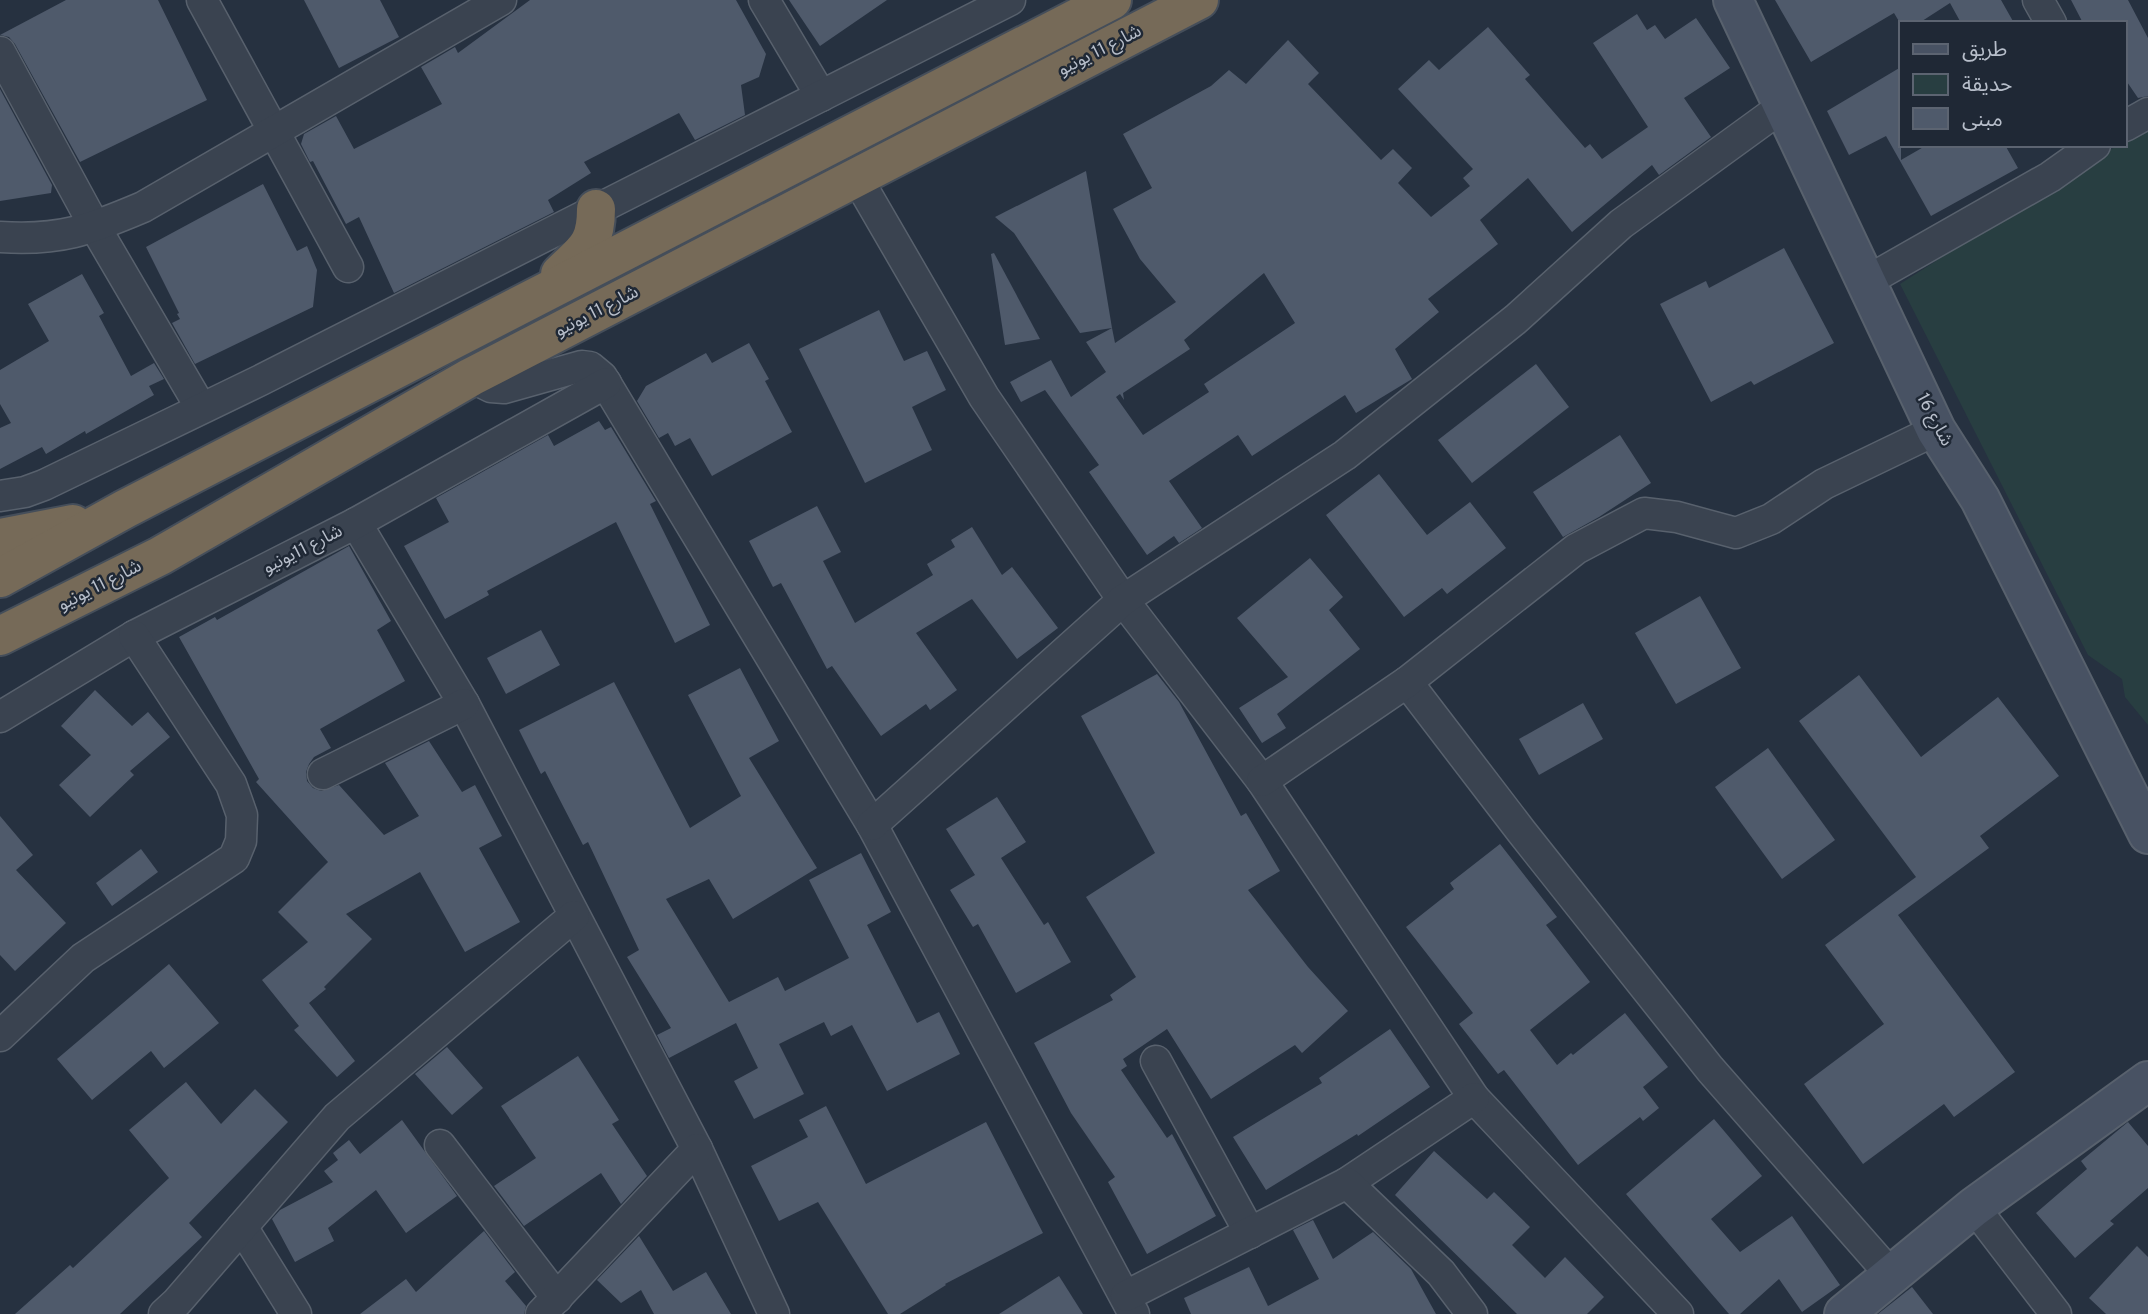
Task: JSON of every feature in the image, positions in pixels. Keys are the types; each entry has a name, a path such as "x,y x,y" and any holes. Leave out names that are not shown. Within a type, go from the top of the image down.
{"highway":[{"path":"0,578 125,509 1112,0"},
{"name":"شارع 11 يونيو","path":"0,636 160,556 471,377 1199,0"},
{"path":"536,297 592,240 596,209"},
{"path":"0,538 54,529 125,509"}],"street":[{"path":"202,0 348,267"},
{"path":"764,0 821,96"},
{"path":"0,496 25,492 44,485 201,408 1010,0"},
{"name":"شارع 16","path":"1733,0 1936,430 1980,499 2148,834"},
{"path":"2038,0 2050,21"},
{"path":"0,237 26,239 65,236 143,207 274,132 488,3"},
{"path":"0,52 95,227 201,408"},
{"path":"872,825 1123,600 1345,455 1516,319 1621,224 1782,107"},
{"path":"2127,125 2148,113"},
{"path":"1867,281 2050,177 2092,147"},
{"path":"857,178 984,397 1123,600 1262,781 1474,1098 1678,1314"},
{"path":"471,377 491,387 504,388 582,366 597,371 606,383 872,825 1130,1305 1250,1233 1347,1183 1474,1098"},
{"name":"شارع 11يونيو","path":"0,717 134,636 356,523 606,383"},
{"path":"1262,781 1407,682 1576,549 1644,513 1677,517 1736,533 1771,519 1824,484 1936,430"},
{"path":"356,523 464,704 697,1149 774,1314"},
{"path":"0,1036 83,958 234,858 241,841 242,815 231,784 134,636"},
{"path":"1407,682 1710,1069 1891,1275"},
{"path":"323,774 464,704"},
{"path":"164,1314 337,1117 574,916"},
{"path":"1156,1061 1250,1233"},
{"path":"1844,1314 1974,1207 2148,1081"},
{"path":"440,1145 549,1306 697,1149"},
{"path":"1347,1183 1441,1273 1472,1314"},
{"path":"1974,1207 2056,1314"},
{"path":"242,1227 296,1314"}],"green space":[{"path":"2148,127 2148,725 2125,697 2122,679 2088,655 1900,284 2115,147 2127,147 2127,140"}],"building":[{"path":"66,0 158,0 207,100 80,162 15,44 9,37 0,35"},
{"path":"304,0 380,0 399,37 339,68"},
{"path":"530,0 736,0 766,54 759,77 741,85 745,115 695,140 679,113 584,162 591,173 548,200 554,212 394,293 359,217 346,224 313,161 310,162 301,144 304,134 336,116 354,149 442,104 421,67 455,47 458,53"},
{"path":"789,0 887,0 820,46"},
{"path":"1775,0 2001,0 2013,21 1960,21 1950,3 1922,21 1899,21 1894,13 1811,62"},
{"path":"2071,0 2128,0 2148,38 2148,96 2138,98 2127,82 2127,21 2082,21"},
{"path":"1637,14 1647,30 1655,25 1665,39 1696,18 1730,68 1684,98 1711,137 1659,175 1652,165 1572,232 1528,178 1480,220 1498,244 1428,299 1439,312 1395,349 1412,379 1356,413 1345,395 1252,456 1238,435 1169,481 1202,528 1179,543 1174,536 1147,555 1089,472 1099,465 1045,390 1021,402 1010,382 1051,360 1071,397 1106,372 1086,342 1112,328 1115,343 1176,302 1140,259 1113,209 1152,188 1123,134 1211,86 1229,70 1246,84 1288,40 1319,73 1308,84 1381,160 1393,149 1412,168 1398,183 1431,217 1470,186 1463,178 1473,169 1398,89 1429,60 1439,70 1488,27 1530,75 1525,79 1585,148 1590,144 1602,159 1648,127 1593,43","holes":["1264,273 1295,323 1204,384 1209,392 1143,435 1116,397 1120,394 1124,400 1123,393 1190,349 1184,340"]},
{"path":"1899,68 1901,160 1924,147 2006,147 2018,168 1931,216 1886,136 1849,155 1827,111"},
{"path":"0,89 52,185 51,193 0,201"},
{"path":"1086,171 1112,328 1080,333 1014,233 995,217"},
{"path":"263,184 297,251 307,246 317,270 313,307 195,364 172,323 180,319 177,314 179,313 146,247"},
{"path":"1784,248 1834,343 1754,385 1751,381 1711,402 1660,304 1706,281 1709,288"},
{"path":"994,253 1040,339 1005,345 991,254"},
{"path":"82,274 104,313 99,316 131,376 154,363 164,379 149,386 154,395 86,434 85,431 46,454 42,447 0,469 0,428 11,423 0,404 0,370 49,341 28,304"},
{"path":"879,310 904,361 927,351 946,390 912,407 932,450 865,483 799,349"},
{"path":"749,343 769,379 765,381 792,432 712,476 690,438 675,446 668,433 659,438 637,401 646,386 706,353 712,363"},
{"path":"1536,364 1569,407 1472,483 1438,440"},
{"path":"599,421 605,430 611,427 656,501 650,504 710,625 675,643 616,522 487,591 489,595 445,619 404,546 449,522 436,498 548,435 554,446"},
{"path":"1620,435 1651,483 1563,537 1533,492"},
{"path":"1379,474 1427,535 1470,502 1506,548 1447,594 1442,588 1404,617 1326,515"},
{"path":"817,506 841,552 823,561 855,623 933,575 927,564 955,547 951,540 972,527 1002,575 1012,567 1058,628 1017,659 972,599 916,633 957,690 930,710 926,704 881,736 832,666 827,669 781,583 773,587 749,541"},
{"path":"349,546 391,621 377,630 405,681 320,729 331,748 314,757 306,772 307,781 313,788 321,791 339,785 384,835 419,816 385,763 429,741 462,792 475,785 502,836 479,848 520,922 465,952 420,872 346,914 372,939 324,987 326,989 309,1003 355,1061 337,1077 294,1030 299,1026 262,980 308,942 278,912 328,862 256,782 259,779 179,637 215,617 217,620"},
{"path":"1310,558 1343,597 1329,610 1360,649 1277,714 1286,728 1262,743 1239,708 1288,677 1237,618"},
{"path":"1700,596 1741,668 1676,704 1635,633"},
{"path":"541,630 560,665 506,694 487,658"},
{"path":"740,668 779,741 749,758 817,868 733,919 709,879 666,899 729,1002 778,977 785,991 849,958 809,880 861,853 891,912 867,925 917,1023 939,1012 960,1054 887,1091 852,1025 831,1036 824,1022 779,1044 804,1094 754,1119 734,1081 758,1068 736,1023 669,1058 657,1035 671,1028 627,957 639,950 588,842 583,845 545,771 541,774 519,730 614,682 690,828 741,796 688,695"},
{"path":"1157,674 1179,702 1241,816 1246,813 1280,871 1248,890 1308,967 1348,1011 1302,1053 1295,1045 1211,1099 1167,1029 1123,1059 1127,1066 1121,1070 1167,1138 1172,1134 1216,1216 1147,1254 1108,1182 1115,1177 1071,1113 1034,1043 1113,1000 1110,995 1136,977 1086,897 1155,853 1081,716"},
{"path":"1859,675 1921,757 1998,697 2059,776 1980,836 1989,848 1898,915 2015,1072 1954,1117 1944,1104 1863,1164 1804,1084 1884,1024 1825,945 1916,877 1799,721"},
{"path":"95,690 132,726 148,712 170,737 130,771 134,775 90,817 59,785 91,755 61,726"},
{"path":"1583,703 1603,739 1539,775 1519,739"},
{"path":"1768,748 1835,840 1782,879 1715,787"},
{"path":"997,797 1026,842 1001,858 1044,925 1048,922 1071,962 1016,993 978,924 973,927 950,890 975,875 946,829"},
{"path":"0,816 33,855 16,870 66,923 15,971 0,955"},
{"path":"1500,844 1557,917 1546,925 1590,982 1530,1030 1557,1065 1625,1013 1668,1067 1643,1087 1659,1108 1643,1121 1640,1117 1578,1165 1504,1070 1498,1074 1459,1024 1473,1013 1406,927 1454,889 1450,883"},
{"path":"141,849 158,872 112,906 96,883"},
{"path":"169,964 219,1023 164,1068 151,1051 92,1100 57,1059"},
{"path":"1390,1029 1430,1087 1358,1136 1357,1134 1266,1190 1233,1137 1322,1083 1319,1078"},
{"path":"447,1047 483,1088 452,1115 415,1074"},
{"path":"578,1056 619,1120 612,1124 647,1176 621,1204 601,1173 524,1226 494,1186 536,1158 501,1106"},
{"path":"186,1082 221,1124 255,1089 288,1122 189,1223 202,1237 120,1314 15,1314 70,1265 73,1268 169,1178 129,1130"},
{"path":"826,1106 866,1184 986,1122 1043,1233 945,1284 900,1314 888,1314 818,1202 779,1221 751,1166 808,1137 799,1120"},
{"path":"1714,1119 1762,1176 1711,1219 1740,1252 1792,1216 1840,1285 1802,1312 1779,1279 1740,1314 1729,1314 1626,1194"},
{"path":"402,1120 457,1196 406,1233 376,1190 328,1228 334,1241 295,1262 272,1219 280,1210 333,1182 324,1171 338,1160 333,1153 349,1140 360,1154"},
{"path":"2128,1122 2148,1146 2148,1188 2110,1221 2114,1224 2075,1258 2036,1213 2087,1169 2081,1161"},
{"path":"1434,1151 1487,1199 1494,1192 1530,1227 1512,1245 1545,1278 1565,1257 1604,1297 1587,1314 1517,1314 1395,1195"},
{"path":"1313,1220 1333,1259 1373,1232 1411,1269 1436,1314 1191,1314 1184,1298 1249,1267 1268,1306 1319,1279 1293,1230"},
{"path":"484,1231 515,1272 505,1281 526,1306 524,1314 360,1314 406,1279 416,1292"},
{"path":"639,1236 673,1291 706,1272 731,1314 654,1314 641,1290 621,1303 597,1280"},
{"path":"2137,1246 2148,1257 2148,1314 2106,1314 2089,1298"},
{"path":"1059,1276 1083,1314 999,1314"},
{"path":"1912,1287 1933,1314 1878,1314"}]}
